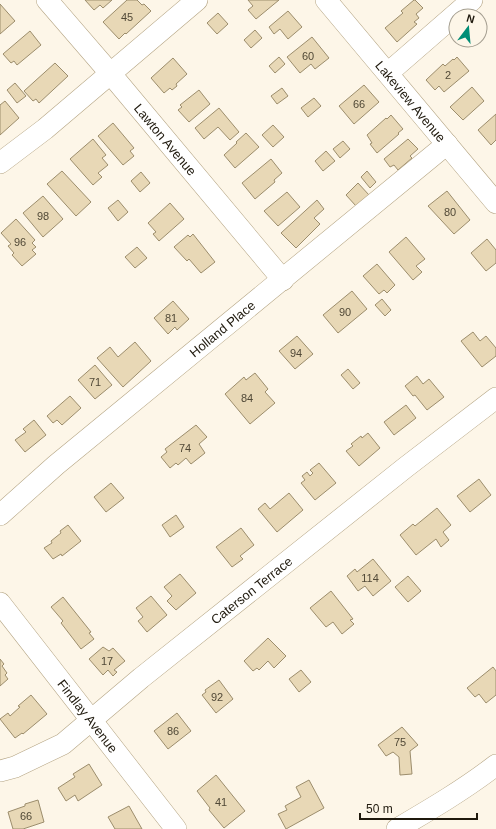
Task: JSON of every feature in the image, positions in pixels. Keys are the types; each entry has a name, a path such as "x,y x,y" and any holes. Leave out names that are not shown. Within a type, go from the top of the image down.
{"street":[{"name":"Lawton Avenue","path":"47,0 283,280"},
{"path":"0,163 45,129 196,0"},
{"name":"Lakeview Avenue","path":"326,0 496,203"},
{"path":"388,73 472,0"},
{"name":"Holland Place","path":"0,515 56,465 447,144"},
{"name":"Caterson Terrace","path":"0,771 15,767 63,744 141,678 406,467 496,398"},
{"name":"Findlay Avenue","path":"0,603 176,829"},
{"path":"397,829 435,807 481,777 496,765"}],"building":[{"path":"85,0 112,0 103,8 100,5 94,10"},
{"path":"127,0 137,0 151,11 119,39 103,22"},
{"path":"248,0 279,0 256,19 248,10 253,6"},
{"path":"414,0 423,8 416,14 419,18 414,22 417,24 397,42 385,28 403,13 401,11"},
{"path":"0,4 15,21 0,34"},
{"path":"288,11 302,27 288,39 280,29 274,34 269,27"},
{"path":"218,13 228,24 217,34 207,23"},
{"path":"255,30 262,38 251,48 244,40"},
{"path":"30,31 41,45 17,65 14,61 11,63 3,54"},
{"path":"312,37 329,58 315,69 311,64 300,73 287,57"},
{"path":"279,57 285,64 275,73 269,66"},
{"path":"457,57 469,71 444,92 439,86 435,90 426,80 443,64 445,66"},
{"path":"173,58 187,74 176,84 177,86 172,90 170,88 164,93 151,78"},
{"path":"55,63 68,76 39,103 36,99 33,101 24,91"},
{"path":"15,83 26,96 17,103 7,90"},
{"path":"364,85 379,102 354,124 339,106"},
{"path":"472,87 484,101 463,120 450,107"},
{"path":"282,88 288,96 277,104 271,96"},
{"path":"199,90 210,104 189,122 178,110 182,107 180,105"},
{"path":"314,98 321,106 308,117 301,108"},
{"path":"5,101 19,118 0,135 0,105"},
{"path":"219,108 239,132 230,140 218,127 204,139 195,128"},
{"path":"496,114 496,140 491,145 478,130"},
{"path":"391,115 403,129 377,153 370,144 372,143 367,135"},
{"path":"113,123 134,148 130,151 134,156 123,165 98,136"},
{"path":"273,125 284,137 273,147 262,135"},
{"path":"246,133 259,147 235,168 224,155"},
{"path":"93,139 106,155 102,158 108,165 98,173 102,177 93,185 70,159"},
{"path":"408,139 418,149 410,156 412,158 398,170 394,165 390,167 384,159"},
{"path":"343,141 350,149 340,158 333,149"},
{"path":"326,151 335,161 323,171 315,161"},
{"path":"271,159 282,173 274,180 275,182 255,199 242,183"},
{"path":"62,171 91,202 76,216 47,184"},
{"path":"367,171 376,182 370,188 361,177"},
{"path":"141,172 150,183 140,192 131,181"},
{"path":"358,183 369,195 356,206 346,195"},
{"path":"447,191 470,220 454,234 428,206"},
{"path":"287,192 300,207 278,226 264,211"},
{"path":"43,196 63,219 43,237 23,213"},
{"path":"118,200 128,212 118,221 108,208"},
{"path":"317,200 324,209 314,218 320,224 296,248 281,233"},
{"path":"170,203 184,219 159,241 153,234 156,232 148,223"},
{"path":"16,219 35,240 32,243 36,247 32,250 36,254 22,266 12,255 14,253 8,246 11,244 1,233"},
{"path":"193,234 215,262 201,273 189,259 187,261 174,247 188,235 190,237"},
{"path":"406,237 425,259 416,266 422,272 413,280 389,252"},
{"path":"487,239 496,250 496,263 486,271 471,253"},
{"path":"137,247 147,258 135,268 125,257"},
{"path":"377,264 395,285 387,293 384,290 379,294 363,276"},
{"path":"352,291 367,309 338,333 323,315"},
{"path":"382,299 391,310 385,316 375,305"},
{"path":"173,301 189,319 177,330 175,327 168,334 154,318"},
{"path":"473,332 480,341 486,336 496,348 496,356 482,367 461,341"},
{"path":"297,336 313,354 295,369 279,351"},
{"path":"135,342 151,361 123,387 97,358 110,347 118,357"},
{"path":"95,365 112,385 95,399 78,380"},
{"path":"348,369 360,383 353,389 341,375"},
{"path":"255,373 268,389 265,392 275,403 250,424 225,394 244,377 246,380"},
{"path":"417,376 423,384 429,379 444,397 427,410 415,395 413,396 405,386"},
{"path":"70,396 81,408 62,425 57,420 53,423 47,416"},
{"path":"406,405 416,418 394,435 384,422"},
{"path":"34,420 46,435 25,452 15,440 26,432 23,429"},
{"path":"196,425 207,437 199,444 205,453 191,464 186,458 178,465 176,463 170,468 161,457 167,452 165,449"},
{"path":"368,433 380,448 359,466 346,451 353,446 351,444 361,436 362,438"},
{"path":"319,463 336,483 315,500 301,483 305,480 302,476 307,472 310,476 313,473 310,470"},
{"path":"479,479 491,495 470,512 457,496"},
{"path":"111,483 124,498 106,512 94,497"},
{"path":"289,493 303,510 277,532 258,509 265,503 270,509"},
{"path":"437,508 451,525 443,532 449,540 441,547 436,539 416,555 400,535 413,524 415,526"},
{"path":"176,515 184,527 170,537 162,525"},
{"path":"68,525 81,541 62,556 61,554 53,559 44,548 52,543 51,541"},
{"path":"241,528 254,545 240,556 243,559 232,567 216,547"},
{"path":"373,559 391,581 373,596 365,586 358,591 347,576 355,569 357,572"},
{"path":"180,574 196,593 176,610 167,601 172,596 164,587"},
{"path":"408,576 421,591 408,602 395,587"},
{"path":"331,591 353,619 350,620 354,624 342,634 333,622 326,627 310,608"},
{"path":"151,596 167,615 147,632 138,621 143,617 136,608"},
{"path":"63,597 91,632 89,633 94,639 81,649 61,623 63,621 51,607"},
{"path":"268,638 286,656 274,668 268,661 259,670 257,668 253,671 244,661"},
{"path":"103,647 109,651 113,648 125,661 114,670 117,672 113,676 108,670 103,675 89,659"},
{"path":"0,659 4,664 2,666 7,673 5,675 8,679 0,686"},
{"path":"493,667 496,671 496,695 486,703 479,694 475,697 467,688"},
{"path":"301,670 311,682 299,692 289,679"},
{"path":"219,680 233,699 216,713 202,695 206,692 205,690"},
{"path":"31,695 47,714 23,734 22,733 15,738 0,719 8,713 10,716 20,707 18,706"},
{"path":"177,713 191,731 168,749 154,731"},
{"path":"402,727 418,745 410,751 412,774 400,775 399,757 393,752 386,756 378,745"},
{"path":"89,764 102,785 78,801 75,795 66,801 58,788 75,777 73,774"},
{"path":"216,775 245,811 224,828 209,810 210,808 197,791"},
{"path":"309,780 324,808 286,829 278,814 287,810 285,806 301,797 296,787"},
{"path":"38,800 44,822 23,829 13,829 8,812"},
{"path":"129,806 142,829 115,829 108,817"}]}
